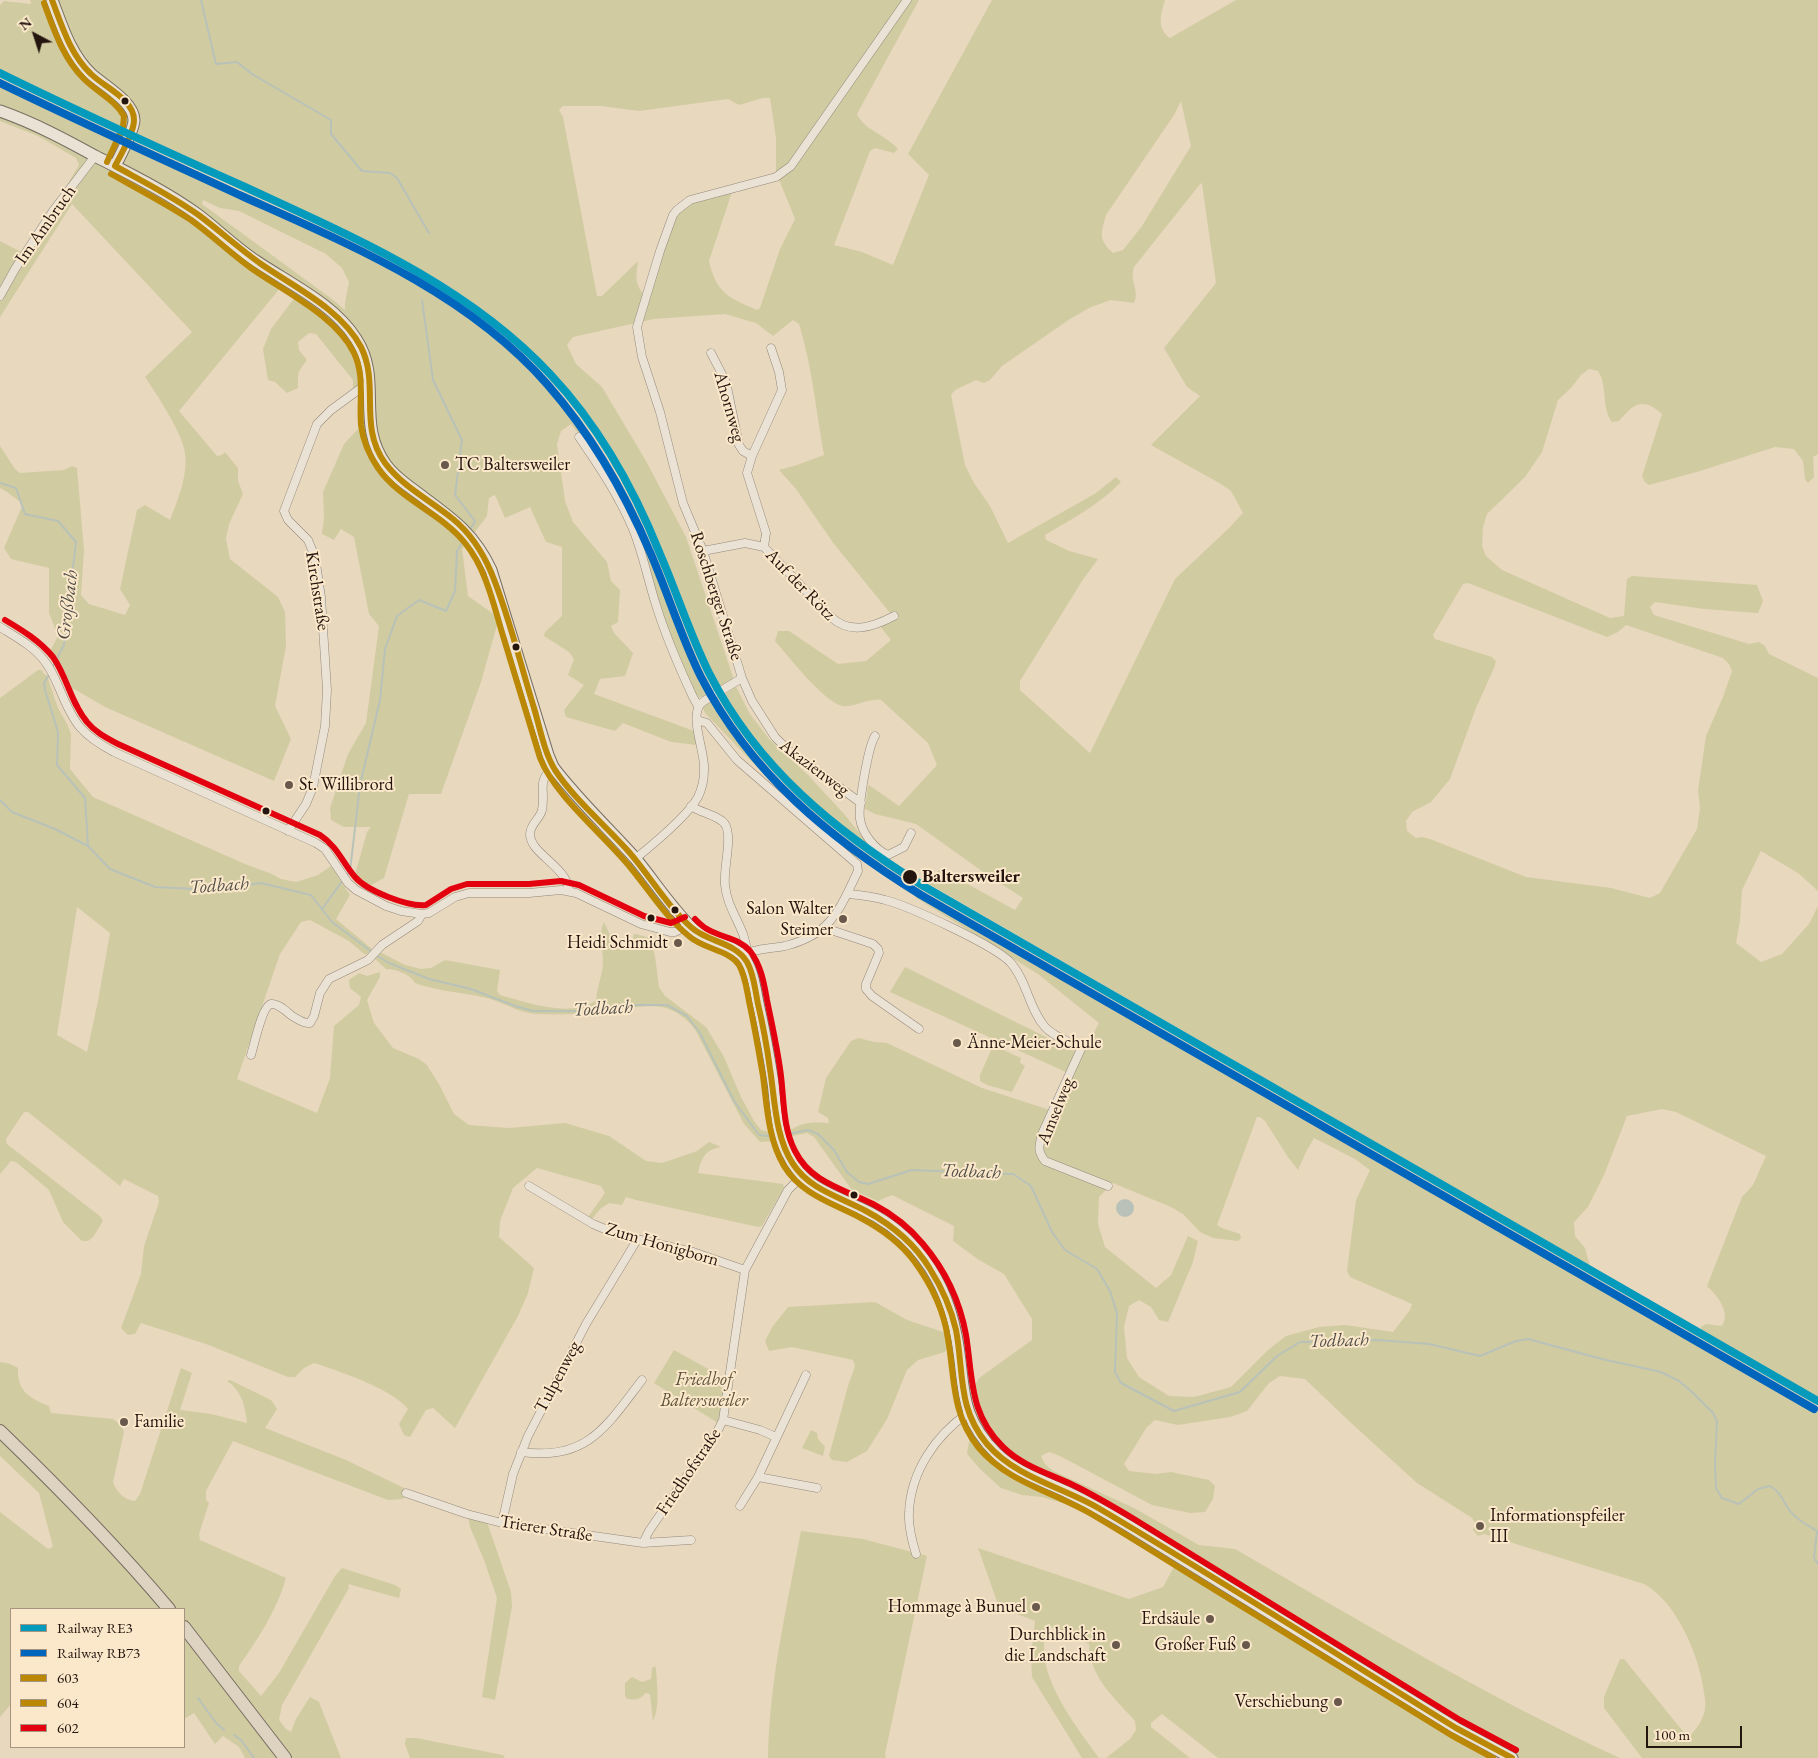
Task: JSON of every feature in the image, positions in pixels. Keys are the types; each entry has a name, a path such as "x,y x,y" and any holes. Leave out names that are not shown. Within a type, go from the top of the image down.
{"highway":[{"path":"0,1431 84,1514 168,1608"},
{"path":"185,1628 285,1758"}],"main road":[{"path":"52,0 76,57 93,76 122,99 133,115 133,125 115,166"},
{"path":"0,111 35,125 115,166 197,214 255,260 332,312 342,320 358,341 367,364 372,439 386,466 400,480 466,531 480,548 491,570 553,767 635,859 690,925 703,937 745,954 766,1037 779,1130 782,1143 788,1155 802,1176 821,1191 862,1208 883,1220 910,1243 928,1264 940,1284 953,1317 964,1400 968,1413 975,1427 995,1452 1017,1469 1101,1510 1456,1728 1512,1758"}],"street":[{"name":"Roschberger Straße","path":"701,703 742,678 703,551 683,503 660,412 638,340 638,318 673,215 677,210 690,200 776,177 791,166 907,0"},
{"name":"Im Ambruch","path":"0,296 15,269 53,211 95,156"},
{"name":"Ahornweg","path":"764,547 766,533 747,473 752,456 782,390 779,372 771,348"},
{"name":"Ahornweg","path":"711,353 726,382 739,445 743,451 752,456"},
{"name":"Kirchstraße","path":"288,831 306,804 313,787 325,726 327,690 321,598 314,558 308,540 288,520 284,511 317,424 331,410 369,384"},
{"path":"578,438 604,474 632,527 642,553 668,641 693,697 701,703 696,710 705,768 703,784 698,797 652,845 635,859"},
{"name":"Auf der Rötz","path":"703,551 745,543 764,547 839,624 854,627 868,626 894,616"},
{"path":"0,627 24,642 47,664 73,719 88,736 114,752 316,842 325,848 348,883 356,890 386,906 401,911 422,914 461,894 569,891 641,924 670,932 675,932 690,925"},
{"name":"Akazienweg","path":"742,678 752,701 775,738 788,750 861,803"},
{"path":"691,806 723,822 727,829 725,887 730,907 745,936 745,954 790,944 826,926 840,908 847,894 858,871 857,864 737,760 706,723 697,720"},
{"name":"Akazienweg","path":"875,736 869,749 861,803 860,819 864,831 888,855 904,847 911,833"},
{"path":"553,767 542,780 542,810 531,829 530,835 533,844 566,879 569,891"},
{"name":"Amselweg","path":"847,894 873,897 904,906 989,948 1012,964 1044,1025 1054,1035 1081,1049 1042,1134 1038,1147 1041,1155 1045,1161 1108,1186"},
{"path":"251,1055 262,1017 269,1004 278,1006 303,1023 310,1023 314,1016 320,993 329,979 363,964 377,949 418,921 422,914"},
{"path":"826,926 831,930 873,944 878,949 879,953 866,984 866,989 872,996 918,1029"},
{"name":"Friedhofstraße","path":"643,1543 649,1531 723,1420 745,1270 788,1190 802,1176"},
{"name":"Zum Honigborn","path":"529,1186 619,1236 693,1252 745,1270"},
{"name":"Tulpenweg","path":"502,1523 513,1474 521,1452 586,1324 637,1240"},
{"path":"740,1506 758,1477 806,1375"},
{"path":"521,1452 546,1454 562,1452 588,1442 606,1426 642,1380"},
{"path":"916,1554 908,1512 913,1488 926,1458 941,1435 968,1413"},
{"path":"723,1420 753,1428 776,1437"},
{"path":"758,1477 817,1488"},
{"name":"Trierer Straße","path":"406,1493 467,1514 502,1523 643,1543 691,1540"}],"green space":[{"path":"30,0 919,0 857,114 860,120 898,149 894,153 875,148 870,151 834,245 862,252 893,265 929,175 908,154 992,0 1165,0 1161,25 1170,38 1236,0 1818,0 1818,454 1813,457 1814,477 1808,483 1805,479 1803,461 1794,449 1775,447 1649,485 1642,476 1662,414 1649,405 1639,404 1629,410 1619,421 1612,422 1607,410 1601,377 1598,371 1589,369 1558,400 1542,452 1525,477 1487,514 1483,527 1482,546 1486,556 1502,570 1610,618 1624,616 1627,579 1632,576 1757,585 1763,601 1758,613 1704,609 1655,602 1650,607 1654,615 1749,644 1759,642 1765,646 1769,654 1818,678 1818,891 1798,873 1761,851 1742,890 1736,943 1761,962 1782,954 1809,924 1818,906 1818,1398 1701,1330 1701,1327 1706,1324 1722,1326 1725,1315 1724,1309 1715,1294 1707,1286 1742,1197 1753,1185 1766,1156 1676,1112 1662,1109 1627,1116 1604,1175 1588,1207 1574,1222 1575,1236 1585,1248 1590,1266 927,883 940,869 1015,910 1023,898 916,824 875,814 865,809 869,785 899,806 937,765 928,743 881,700 871,700 851,706 842,706 825,696 775,641 778,631 789,631 838,664 866,661 891,640 880,626 895,619 834,544 796,489 779,470 824,455 811,372 799,324 793,320 773,336 756,323 725,314 654,319 573,337 567,345 576,364 602,387 646,461 686,537 733,677 732,680 719,687 699,644 655,535 629,482 592,423 548,370 523,345 459,293 385,250 122,130 0,70 0,5 4,1 31,4","holes":["763,98 770,98 776,138 776,172 795,219 780,249 760,308 757,310 731,298 725,293 716,280 709,261 732,192 691,203 675,217 647,297 638,285 638,261 602,296 597,296 563,117 559,110 563,106 601,106 639,111 728,99 739,105","1181,101 1191,146 1142,226 1123,250 1113,253 1105,244 1102,236 1106,215 1174,115","1201,183 1216,283 1164,348 1187,387 1200,396 1151,445 1231,491 1243,513 1175,579 1090,753 1020,690 1020,681 1082,581 1098,559 1069,551 1046,540 1045,535 1095,504 1121,482 1116,477 1096,493 1008,543 990,506 974,483 965,465 951,395 955,390 976,380 984,383 990,380 1002,366 1070,319 1091,307 1111,300 1134,303 1136,298 1133,277 1134,267","1468,583 1607,637 1618,632 1626,625 1723,658 1729,664 1732,671 1706,736 1698,790 1700,808 1697,829 1660,893 1650,898 1611,888 1526,877 1430,839 1416,838 1407,831 1406,821 1412,812 1431,802 1450,779 1476,708 1496,661 1492,657 1435,639 1433,635 1463,584"]},
{"path":"0,80 118,138 381,258 462,307 516,350 563,400 604,456 647,539 690,649 711,692 702,697 695,693 677,655 659,605 645,552 636,528 588,446 571,424 561,431 557,444 565,501 573,522 607,562 611,581 620,590 618,622 611,626 614,633 633,653 625,676 600,679 594,694 694,731 697,745 671,742 623,723 615,731 566,717 564,710 584,685 568,675 574,659 569,652 544,636 545,632 562,616 562,547 546,542 530,507 505,518 495,495 489,498 487,516 462,549 468,596 499,618 481,682 441,794 409,794 384,878 366,888 354,878 367,832 371,827 344,827 331,820 330,808 348,754 366,723 379,626 369,614 354,537 341,529 334,540 322,534 324,518 323,492 344,444 359,428 358,395 353,388 353,380 316,334 309,333 298,342 299,350 307,360 299,373 298,388 287,393 275,382 268,380 263,349 271,329 296,296 281,287 179,411 217,456 225,452 238,468 238,481 243,494 229,524 226,539 230,559 278,597 285,612 286,646 275,706 291,739 274,781 105,707 76,690 66,687 48,655 58,636 49,613 49,568 11,559 4,548 23,504 0,488 0,446 15,469 20,473 64,470 72,466 77,468 84,550 81,595 89,604 125,615 130,605 120,589 137,510 145,505 170,520 182,487 186,462 183,444 179,435 145,377 192,332 72,204 0,317 0,241 21,252 79,165 76,158 38,136 0,121","holes":["203,200 220,208 239,211 326,254 342,268 349,282 345,310 202,204"]},
{"path":"38,670 42,670 47,676 58,708 71,734 70,769 93,797 281,879 296,882 318,875 331,866 350,895 336,919 372,949 367,954 364,954 349,941 310,920 301,922 280,954 237,1079 317,1113 330,1078 334,1026 359,1005 361,997 350,988 349,980 359,973 367,976 380,972 380,977 367,1000 374,1023 393,1048 419,1059 427,1065 454,1114 469,1125 509,1128 565,1123 609,1136 646,1161 662,1163 697,1151 709,1142 721,1147 711,1150 705,1155 698,1173 783,1184 784,1188 762,1226 758,1227 626,1197 622,1205 609,1203 600,1209 591,1220 588,1217 605,1193 601,1186 537,1168 513,1188 500,1221 499,1237 534,1268 528,1293 518,1316 455,1428 433,1408 426,1410 410,1437 404,1435 399,1424 408,1409 390,1394 337,1371 314,1363 304,1368 295,1377 288,1377 206,1344 141,1323 135,1334 128,1335 121,1328 141,1274 144,1246 159,1202 158,1196 124,1179 120,1186 28,1112 24,1112 6,1139 7,1144 101,1217 103,1221 93,1237 88,1241 82,1241 63,1222 49,1190 16,1162 11,1161 0,1174 0,698","holes":["77,907 110,933 98,1001 87,1052 57,1035"]},
{"path":"736,687 750,714 770,740 808,775 845,815 868,844 865,847 824,815 769,759 724,695"},
{"path":"715,698 745,743 779,783 817,820 859,853 851,856 780,791 705,713 703,708 705,704"},
{"path":"920,892 1818,1409 1818,1758 1642,1758 1604,1708 1604,1697 1620,1659 1624,1659 1686,1735 1690,1736 1697,1727 1705,1709 1702,1679 1692,1647 1676,1617 1656,1592 1644,1584 1484,1534 1478,1536 1473,1530 1475,1523 1472,1518 1417,1483 1305,1379 1280,1376 1269,1383 1247,1411 1230,1417 1178,1425 1155,1420 1147,1427 1124,1464 1129,1471 1156,1474 1171,1472 1209,1480 1215,1486 1213,1499 1205,1512 1190,1513 1152,1505 1060,1456 1049,1452 1041,1456 1045,1464 1053,1471 1134,1508 1199,1545 1235,1549 1473,1684 1620,1758 1218,1758 1162,1714 1151,1723 1151,1727 1190,1758 1106,1758 1130,1739 1136,1730 1135,1721 1111,1695 1098,1677 1090,1656 1089,1644 1046,1625 1044,1649 1050,1678 1064,1706 1099,1758 1082,1758 1032,1677 1031,1656 1035,1621 999,1607 978,1548 1129,1599 1163,1587 1176,1563 1100,1518 1069,1505 1042,1497 1022,1495 1001,1488 981,1470 967,1454 976,1400 971,1392 979,1378 1032,1340 1032,1319 1004,1274 979,1260 953,1241 954,1226 892,1195 878,1201 852,1190 814,1137 807,1133 788,1137 787,1132 807,1123 829,1123 828,1118 818,1112 826,1078 851,1041 859,1038 887,1043 982,1088 1050,1110 1068,1073 890,992 905,967 1082,1055 1099,1023 1038,974 915,897","holes":["1257,1117 1265,1121 1298,1170 1314,1138 1355,1159 1370,1170 1356,1200 1347,1271 1350,1277 1412,1304 1410,1310 1393,1332 1345,1325 1319,1327 1286,1336 1268,1350 1231,1387 1194,1397 1169,1396 1139,1377 1127,1358 1124,1327 1129,1306 1139,1300 1151,1307 1159,1320 1168,1322 1193,1262 1198,1241 1188,1236 1171,1275 1156,1288 1105,1247 1098,1224 1099,1197 1113,1183 1171,1207 1183,1214 1200,1232 1213,1238 1238,1241 1241,1238 1240,1234 1217,1225"]},
{"path":"604,922 615,946 629,949 634,934 650,938 655,956 659,987 665,996 706,1027 724,1057 741,1097 754,1121 761,1130 773,1133 775,1141 760,1142 744,1124 696,1031 683,1017 671,1010 650,1006 577,1014 529,1013 474,995 423,986 415,983 410,977 402,973 386,969 374,958 378,951 405,965 421,969 431,968 445,960 500,970 497,991 500,995 536,1005 563,1009 575,1008 587,1006 596,1000 603,966 601,936"},
{"path":"995,1046 1021,1058 1020,1063 1025,1066 1012,1092 987,1085 980,1081 980,1075 992,1048"},
{"path":"875,1302 907,1320 946,1333 949,1344 945,1352 918,1360 907,1370 887,1419 867,1451 847,1462 832,1460 829,1456 855,1366 853,1360 792,1347 769,1351 765,1341 773,1326 788,1307"},
{"name":"Friedhof Baltersweiler","path":"674,1350 728,1380 722,1414 718,1423 654,1383"},
{"path":"0,1362 18,1368 18,1376 22,1388 30,1397 49,1406 51,1413 113,1419 121,1425 124,1432 113,1482 121,1495 131,1501 135,1501 140,1494 181,1368 192,1373 180,1410 211,1414 247,1423 242,1399 236,1389 227,1381 230,1380 271,1400 277,1409 265,1428 346,1460 408,1490 403,1499 388,1500 233,1441 206,1491 206,1500 209,1503 199,1534 200,1540 286,1578 272,1613 239,1666 239,1671 261,1696 279,1673 335,1576 342,1568 395,1585 401,1589 399,1598 348,1584 349,1588 282,1705 279,1720 291,1732 296,1719 310,1697 319,1702 341,1758 245,1758 239,1747 223,1736 215,1744 194,1713 185,1718 185,1608 10,1608 10,1705 0,1717 0,1512 48,1549 53,1547 39,1493 0,1456"},
{"path":"811,1430 817,1433 818,1439 825,1447 823,1456 802,1448"},
{"path":"468,1517 487,1522 511,1592 512,1607 495,1700 482,1697 497,1598"},
{"path":"801,1531 863,1539 927,1556 885,1754 886,1758 768,1758 775,1673"},
{"path":"655,1666 657,1703 653,1721 650,1694 645,1693 637,1699 627,1699 625,1696 625,1683 632,1677 642,1682 651,1679 652,1668"},
{"path":"406,1738 416,1738 503,1755 505,1758 410,1758 405,1744"}],"shaded area":[{"path":"1125,1199 1131,1202 1134,1208 1131,1214 1125,1217 1119,1214 1116,1208 1119,1202"}],"waterway":[{"path":"201,0 216,64 237,62 252,74 331,120 331,134 362,171 390,173 397,178 429,233"},
{"path":"422,300 433,380 462,440 455,495 475,521 470,530"},
{"name":"Großbach","path":"0,483 16,488 25,514 58,521 76,542 64,645 52,668"},
{"path":"346,877 350,871 360,785 380,700 385,649 397,616 419,600 446,611 455,591 457,551 465,538"},
{"name":"Großbach","path":"50,673 44,683 58,732 57,765 85,798 88,846"},
{"name":"Todbach","path":"0,800 12,812 55,829 88,846 110,869 155,887 215,890 261,883 311,895 332,922 372,952"},
{"path":"322,909 343,880"},
{"name":"Todbach","path":"376,955 389,963 429,979 471,989 533,1011 578,1011 635,1005 667,1005 687,1016 700,1033 734,1101 759,1135 777,1137"},
{"name":"Todbach","path":"784,1135 808,1130 818,1134 834,1150 847,1172 859,1182 868,1184 912,1170 1013,1174 1031,1186 1052,1232 1065,1250 1097,1269 1110,1291 1117,1313 1115,1372 1121,1383 1174,1411 1240,1392 1277,1356 1300,1342 1378,1340 1429,1344 1480,1356 1516,1341 1528,1339 1602,1359 1661,1372 1679,1381 1692,1392 1713,1413 1717,1421 1716,1488 1722,1498 1739,1504 1758,1489 1770,1486 1779,1494 1793,1514 1817,1531 1814,1558 1818,1564"},
{"path":"198,1698 216,1723 224,1730"},
{"path":"234,1735 241,1740 254,1758"}],"rail line":[{"name":"RE3","path":"0,73 367,245 445,289 483,314 517,342 550,374 584,414 613,459 650,530 702,659 729,707 751,739 775,768 830,820 860,843 925,887 1818,1401"},
{"name":"RB73","path":"0,83 366,253 444,297 481,323 515,352 563,403 592,443 618,485 650,552 694,662 721,712 768,774 824,827 855,851 921,895 1814,1409"}],"transit line":[{"name":"603","path":"52,0 67,39 77,58 91,74 124,100 133,113 132,131 115,166"},
{"name":"604","path":"44,3 70,62 84,79 111,101 124,116 123,127 107,162"},
{"name":"603","path":"115,166 169,196 200,216 261,264 329,310 352,333 361,347 366,361 369,376 371,420 377,449 392,472 459,524 470,536 484,557 503,605 545,748 555,770 580,802 629,852 683,919 698,933 736,950 747,962 753,977 763,1028 779,1130 787,1153 793,1164 808,1180 826,1192 885,1222 910,1243 924,1260 946,1298 952,1314 966,1403 977,1430 987,1444 999,1456 1026,1474 1100,1509 1456,1728 1512,1758"},
{"name":"604","path":"111,174 191,220 251,268 322,316 346,340 354,353 359,371 361,425 369,453 387,479 455,532 473,554 493,602 540,758 547,772 580,814 630,867 665,913 690,937 729,956 739,965 746,985 755,1032 771,1134 779,1156 791,1176 799,1184 818,1197 859,1217 882,1231 896,1242 914,1261 931,1288 943,1318 958,1408 969,1434 978,1447 1003,1470 1032,1486 1078,1507 1124,1533 1451,1735 1493,1758"},
{"name":"602","path":"5,620 37,641 53,657 82,715 97,732 118,744 320,835 336,850 355,877 378,893 399,901 426,905 451,889 467,884 529,884 561,881 579,885 644,916 671,923 685,917"},
{"name":"602","path":"695,919 707,929 741,943 750,951 757,962 763,981 777,1048 788,1133 795,1151 802,1162 819,1178 873,1204 900,1222 923,1244 945,1276 960,1311 966,1335 974,1395 978,1408 984,1422 1003,1447 1027,1464 1081,1489 1119,1510 1460,1720 1516,1750"}],"place":[{"name":"TC Baltersweiler","path":"445,465"},
{"name":"St. Willibrord","path":"289,785"},
{"name":"Baltersweiler","path":"910,877"},
{"name":"Salon Walter Steimer","path":"843,919"},
{"name":"Heidi Schmidt","path":"678,943"},
{"name":"Änne-Meier-Schule","path":"957,1043"},
{"name":"Familie","path":"124,1422"},
{"name":"Informationspfeiler III","path":"1480,1526"},
{"name":"Hommage à Bunuel","path":"1036,1607"},
{"name":"Erdsäule","path":"1210,1619"},
{"name":"Durchblick in die Landschaft","path":"1116,1645"},
{"name":"Großer Fuß","path":"1246,1645"},
{"name":"Verschiebung","path":"1338,1702"}]}
